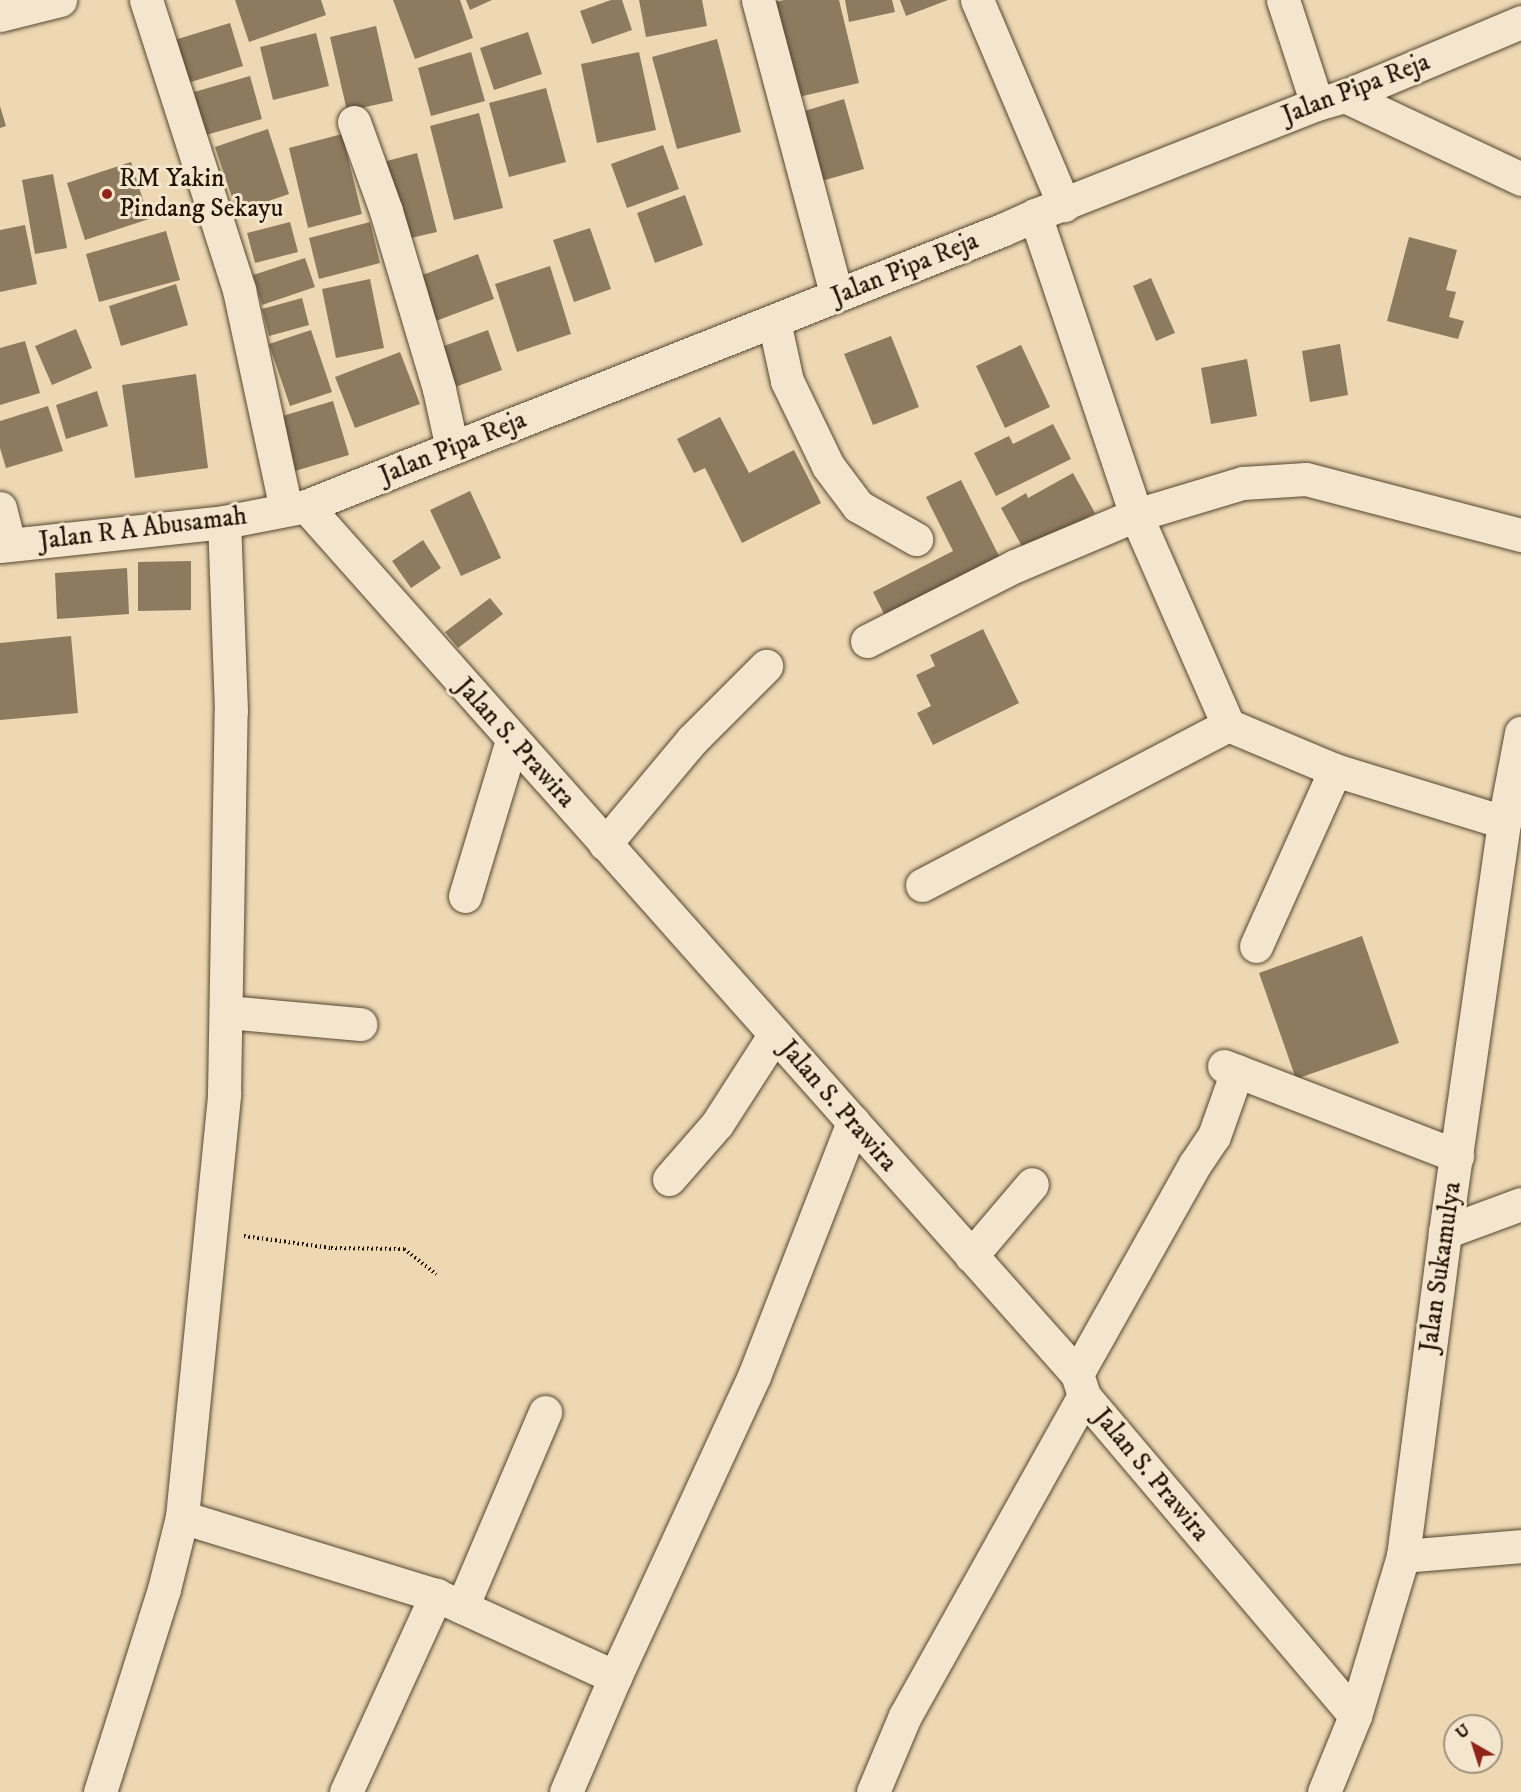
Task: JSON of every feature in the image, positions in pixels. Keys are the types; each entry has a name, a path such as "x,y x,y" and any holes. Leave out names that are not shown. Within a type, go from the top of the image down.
{"street":[{"path":"0,15 60,0"},
{"path":"146,0 239,290 296,507"},
{"path":"758,0 837,296"},
{"path":"976,0 1050,210 1136,515 1228,725 1335,770 1504,822"},
{"path":"1283,0 1331,100 1521,179"},
{"name":"Jalan Pipa Reja","path":"296,507 774,321 1331,100 1521,22"},
{"path":"354,122 386,212 439,389 452,448"},
{"path":"774,321 788,381 828,466 858,506 916,539"},
{"path":"867,641 1015,566 1136,515 1243,483 1306,479 1521,535"},
{"name":"Jalan R A Abusamah","path":"5,545 224,522 296,507"},
{"name":"Jalan S. Prawira","path":"296,507 512,740 971,1256 1355,1716"},
{"path":"0,508 5,545"},
{"path":"100,1792 164,1589 182,1517 224,1094 231,711 224,522"},
{"path":"605,844 692,740 766,666"},
{"path":"922,885 1228,725"},
{"name":"Jalan Sukamulya","path":"1324,1792 1355,1716 1403,1556 1445,1232 1504,822 1521,733"},
{"path":"465,896 512,740"},
{"path":"1256,946 1335,770"},
{"path":"227,1012 360,1024"},
{"path":"669,1179 717,1124 775,1034"},
{"path":"873,1792 905,1716 1081,1385 1195,1164 1214,1136 1231,1069 1457,1156"},
{"path":"566,1792 615,1677 754,1376 853,1122"},
{"path":"971,1256 1032,1184"},
{"path":"1445,1232 1521,1204"},
{"path":"354,1789 545,1412"},
{"path":"182,1517 449,1601 615,1677"},
{"path":"1403,1556 1521,1546"}],"path":[{"path":"210,1231 331,1248 404,1249 436,1274"}],"building":[{"path":"235,0 321,0 326,15 249,42"},
{"path":"393,0 460,0 473,38 415,59"},
{"path":"466,0 492,0 470,10"},
{"path":"611,0 622,0 632,30 592,44 580,11"},
{"path":"639,0 702,0 707,26 646,37"},
{"path":"784,0 839,0 859,83 790,99 767,4"},
{"path":"845,0 892,0 895,12 849,22"},
{"path":"900,0 948,0 906,16"},
{"path":"230,23 243,66 181,85 168,42"},
{"path":"376,26 393,101 347,111 330,37"},
{"path":"528,32 542,74 494,90 480,48"},
{"path":"316,33 329,86 273,100 260,47"},
{"path":"717,39 741,132 677,149 652,57"},
{"path":"471,52 485,101 431,116 418,68"},
{"path":"639,52 656,130 597,143 581,64"},
{"path":"250,76 262,119 206,135 194,92"},
{"path":"546,88 566,162 509,177 489,103"},
{"path":"844,99 864,169 818,182 798,113"},
{"path":"0,106 6,126 0,128"},
{"path":"479,113 503,208 454,220 430,126"},
{"path":"268,129 289,194 237,212 215,147"},
{"path":"342,134 362,214 308,228 289,148"},
{"path":"663,145 679,189 627,208 611,164"},
{"path":"417,153 437,232 402,240 383,162"},
{"path":"131,162 149,219 85,240 67,183"},
{"path":"53,174 67,248 35,254 22,180"},
{"path":"685,195 703,245 655,263 637,213"},
{"path":"290,222 298,252 255,263 247,233"},
{"path":"370,222 380,263 319,279 309,238"},
{"path":"25,225 37,284 0,292 0,230"},
{"path":"590,228 611,289 574,302 553,240"},
{"path":"166,231 180,280 99,302 86,254"},
{"path":"1409,237 1457,250 1446,290 1456,292 1449,317 1464,321 1458,339 1387,321"},
{"path":"478,254 494,299 428,324 412,279"},
{"path":"305,258 315,287 262,305 253,275"},
{"path":"550,266 571,334 517,352 495,284"},
{"path":"1151,278 1175,333 1156,341 1133,286"},
{"path":"370,279 384,348 336,358 322,289"},
{"path":"176,284 188,325 121,346 109,306"},
{"path":"302,298 309,325 269,336 262,309"},
{"path":"76,329 92,368 52,385 35,346"},
{"path":"311,330 332,392 290,406 269,344"},
{"path":"488,330 502,370 447,390 433,350"},
{"path":"891,336 919,407 873,425 844,354"},
{"path":"25,341 40,393 0,405 0,348"},
{"path":"1340,344 1348,395 1310,402 1302,351"},
{"path":"1021,345 1050,407 1005,428 976,366"},
{"path":"400,352 420,404 355,428 335,377"},
{"path":"1247,359 1257,416 1211,424 1201,368"},
{"path":"196,374 208,468 135,478 122,385"},
{"path":"97,391 108,426 66,439 56,405"},
{"path":"333,401 349,455 295,471 279,417"},
{"path":"48,406 63,451 6,468 0,448 0,421"},
{"path":"720,417 749,473 794,450 821,503 742,543 705,468 694,473 677,439"},
{"path":"1053,424 1071,459 996,496 974,453 1009,436 1013,444"},
{"path":"1073,473 1095,513 1025,552 1001,508 1026,493 1028,498"},
{"path":"961,480 1002,562 887,620 873,592 953,551 926,497"},
{"path":"470,491 501,558 461,576 430,510"},
{"path":"423,540 441,568 411,588 392,561"},
{"path":"191,561 191,610 138,611 138,562"},
{"path":"127,568 129,614 57,619 55,573"},
{"path":"490,598 503,614 458,648 445,632"},
{"path":"983,629 1019,703 933,745 917,713 931,706 916,675 935,666 930,655"},
{"path":"71,636 78,713 0,720 0,643"},
{"path":"1362,936 1399,1043 1296,1079 1259,973"}],"place":[{"name":"RM Yakin Pindang Sekayu","path":"107,194"}]}
